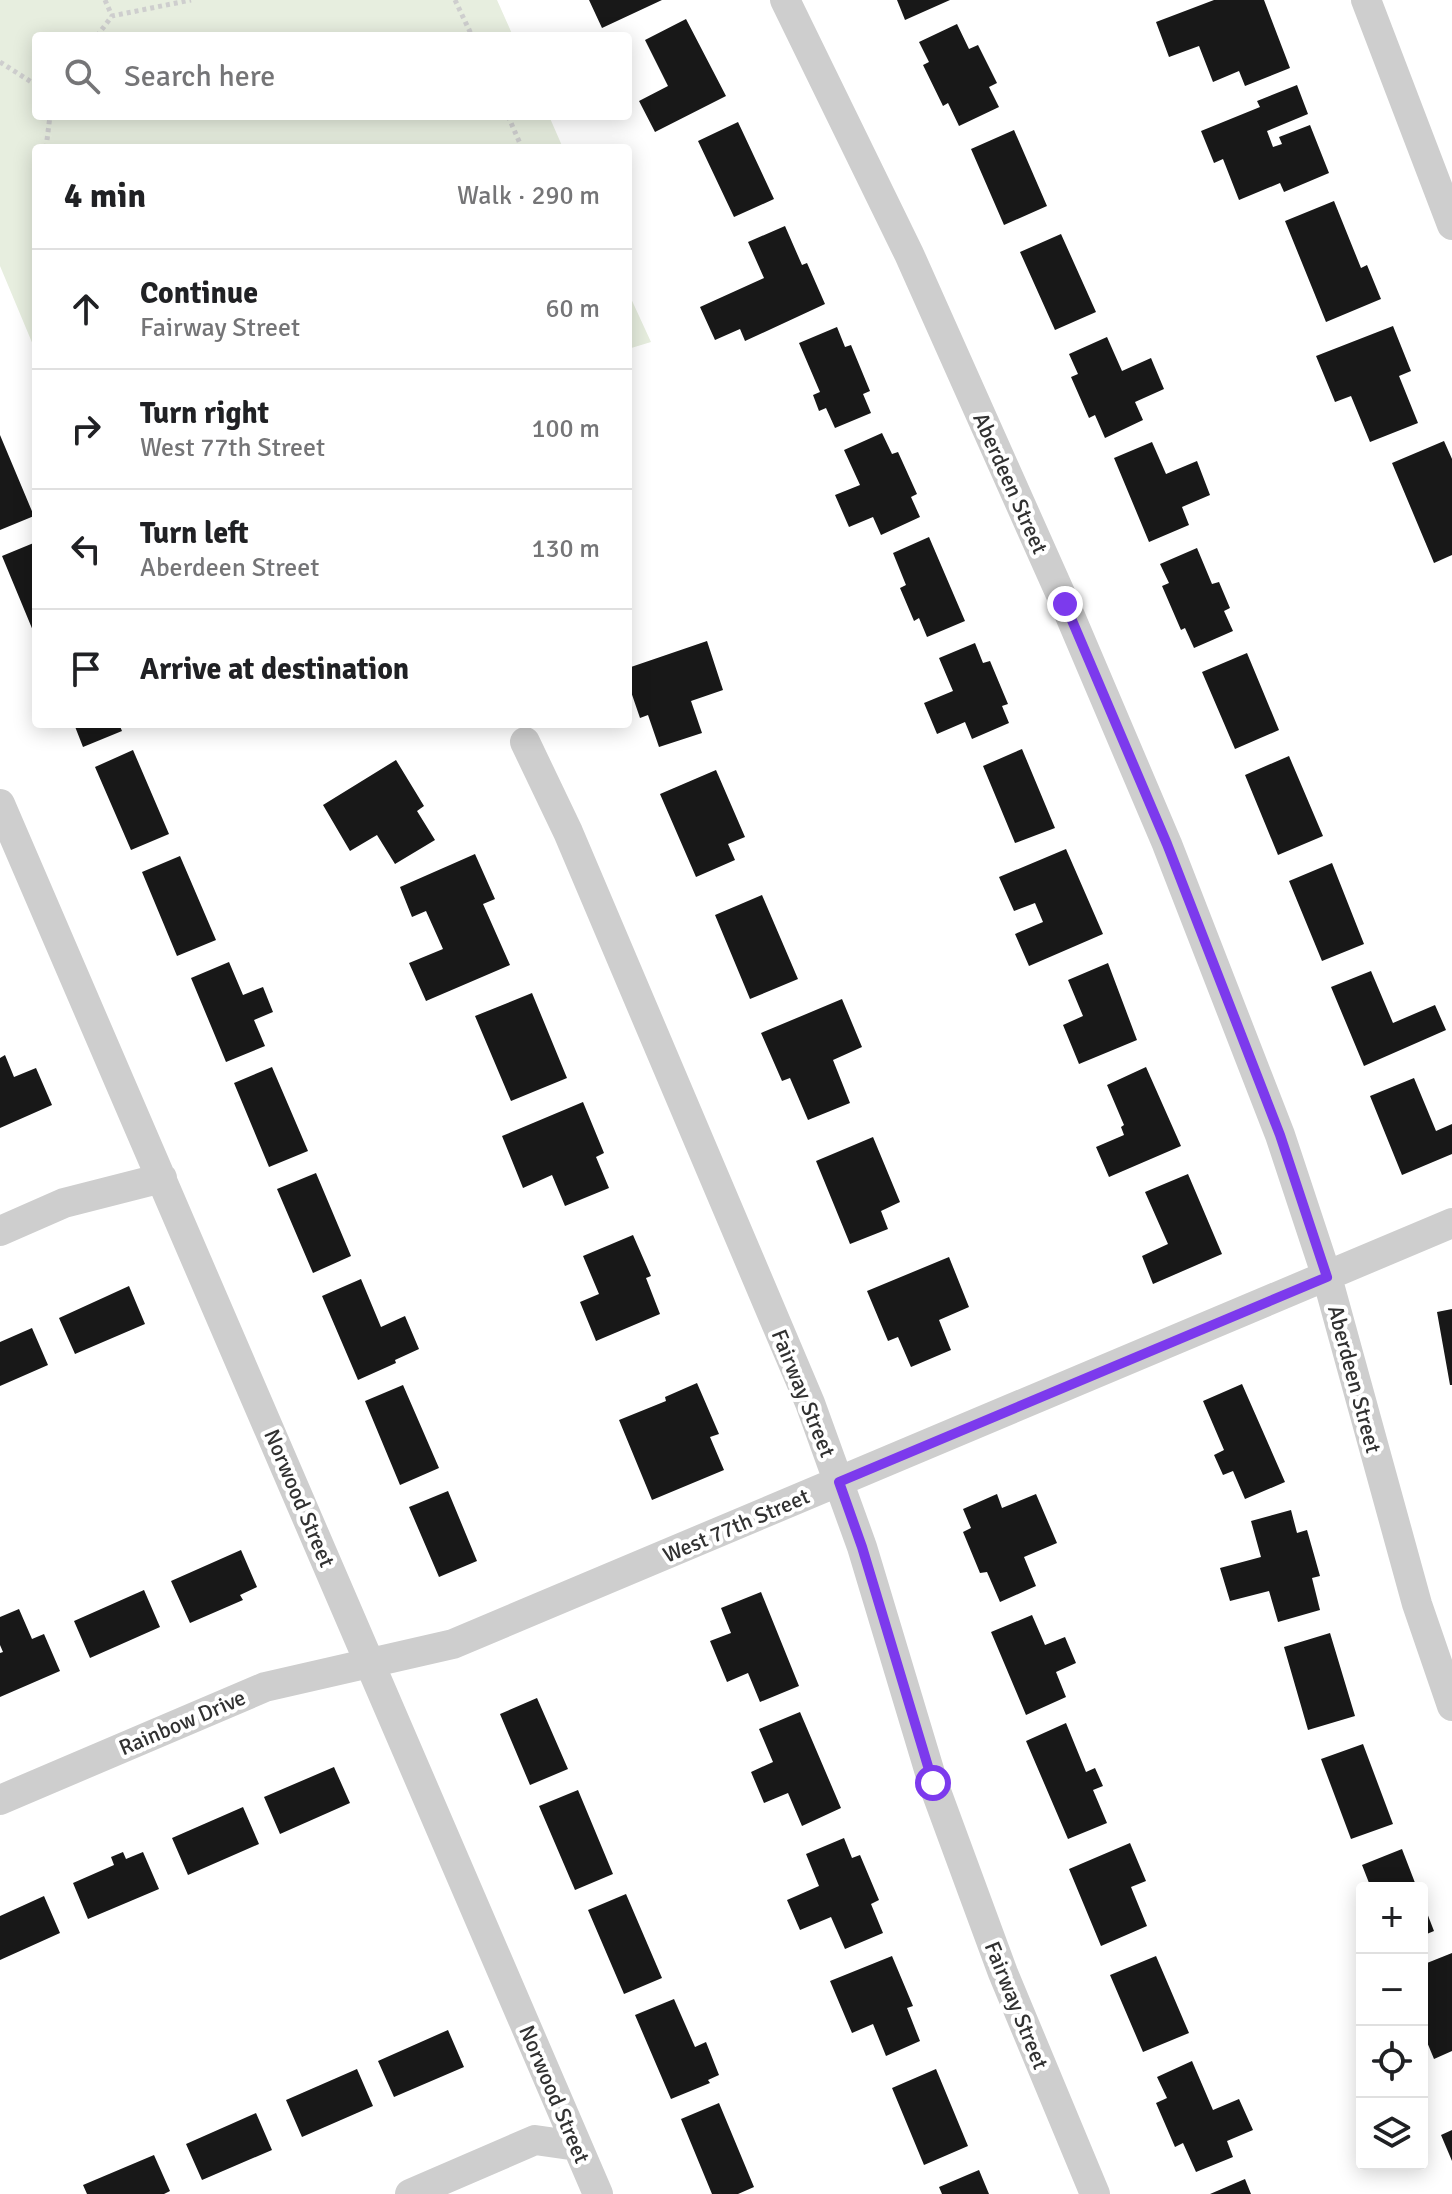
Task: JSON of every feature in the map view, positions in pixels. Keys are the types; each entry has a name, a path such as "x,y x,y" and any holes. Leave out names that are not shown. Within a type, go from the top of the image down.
{"street":[{"name":"Aberdeen Street","path":"785,0 909,254 1077,632 1167,844 1274,1120 1327,1277 1417,1604 1452,1706"},
{"path":"1366,0 1452,225"},
{"name":"Fairway Street","path":"525,742 568,832 804,1388 862,1547 933,1783 1003,1973 1095,2194"},
{"name":"Norwood Street","path":"0,804 598,2194"},
{"path":"0,1231 64,1203 162,1178"},
{"name":"West 77th Street","path":"370,1663 453,1644 1452,1223"},
{"name":"Rainbow Drive","path":"0,1800 265,1687 370,1663"},
{"path":"410,2194 535,2140 577,2146"}],"path":[{"path":"105,0 112,16"},
{"path":"100,32 112,16 191,0"},
{"path":"455,0 470,32"},
{"path":"0,62 32,82"},
{"path":"46,144 50,120"},
{"path":"510,120 520,144"}],"green space":[{"path":"0,0 497,0 511,32 32,32 32,120 551,120 561,144 32,144 32,342 0,266"},
{"path":"632,301 651,342 632,348"}],"building":[{"path":"589,0 662,0 602,28"},
{"path":"897,0 950,0 905,20"},
{"path":"1214,0 1264,0 1290,68 1245,86 1239,71 1213,82 1199,46 1169,57 1156,22"},
{"path":"686,19 726,96 655,132 639,101 668,86 645,40"},
{"path":"957,24 969,49 978,45 997,83 989,87 999,107 959,126 948,103 943,106 923,65 929,62 919,42"},
{"path":"1297,85 1308,114 1267,131 1273,147 1282,144 1279,137 1310,125 1329,173 1284,192 1280,183 1239,200 1223,159 1214,163 1201,131 1260,107 1257,101"},
{"path":"738,122 774,199 734,217 698,141"},
{"path":"1014,130 1047,206 1004,225 971,149"},
{"path":"1334,201 1361,268 1367,265 1381,299 1326,322 1285,221"},
{"path":"785,226 802,265 807,263 825,304 745,341 740,329 715,340 700,307 764,278 748,242"},
{"path":"1061,234 1096,312 1055,330 1020,252"},
{"path":"1393,326 1411,371 1399,376 1418,423 1370,442 1351,396 1335,402 1316,356"},
{"path":"837,327 845,347 851,345 870,391 863,394 871,413 835,428 826,408 819,411 813,395 820,392 799,343"},
{"path":"1107,337 1122,371 1151,358 1164,389 1135,402 1143,420 1105,438 1095,415 1089,418 1071,377 1078,374 1069,354"},
{"path":"882,433 892,454 898,452 917,494 911,497 920,517 881,535 873,517 849,527 835,495 860,485 844,450"},
{"path":"0,435 32,517 0,530"},
{"path":"1444,441 1452,459 1452,555 1434,563 1392,463"},
{"path":"1152,442 1166,474 1197,461 1210,495 1182,507 1189,525 1149,542 1114,458"},
{"path":"929,537 965,621 927,637 919,618 914,621 900,588 906,585 893,553"},
{"path":"32,544 32,628 2,556"},
{"path":"1197,548 1212,584 1219,582 1230,608 1224,611 1233,631 1194,648 1185,628 1181,630 1162,586 1169,583 1160,564"},
{"path":"707,641 723,690 691,701 702,733 659,747 648,715 640,718 632,695 632,667"},
{"path":"975,643 983,663 990,661 1008,704 1002,706 1009,723 972,739 965,722 937,734 924,703 953,691 939,658"},
{"path":"1247,653 1279,730 1235,749 1202,672"},
{"path":"76,728 121,728 122,731 83,747"},
{"path":"1022,749 1055,828 1015,843 983,766"},
{"path":"133,750 169,834 131,850 95,767"},
{"path":"1289,756 1323,836 1278,855 1245,775"},
{"path":"396,760 424,806 417,811 435,840 395,864 377,835 350,851 323,805"},
{"path":"716,770 745,837 728,844 735,860 696,877 660,794"},
{"path":"1066,849 1103,934 1029,966 1015,934 1043,922 1035,903 1014,911 999,877"},
{"path":"475,854 495,899 483,904 510,965 426,1001 409,963 443,949 426,911 412,917 400,887"},
{"path":"180,856 216,940 177,956 142,872"},
{"path":"1332,863 1364,944 1322,961 1289,881"},
{"path":"762,895 798,979 750,999 715,915"},
{"path":"229,962 243,995 263,987 273,1012 254,1020 265,1046 226,1062 191,978"},
{"path":"1108,963 1137,1040 1079,1064 1063,1025 1083,1016 1068,980"},
{"path":"1371,971 1393,1023 1435,1005 1446,1030 1364,1066 1331,987"},
{"path":"532,993 567,1078 511,1101 475,1016"},
{"path":"842,999 862,1047 833,1060 850,1103 808,1120 790,1078 782,1081 761,1033"},
{"path":"5,1055 14,1077 36,1068 52,1105 0,1128 0,1058"},
{"path":"272,1067 308,1151 269,1167 234,1083"},
{"path":"1146,1067 1181,1146 1109,1177 1096,1147 1124,1135 1121,1127 1124,1125 1107,1085"},
{"path":"1414,1078 1436,1131 1452,1124 1452,1154 1402,1175 1370,1096"},
{"path":"583,1102 604,1153 596,1157 609,1188 565,1206 552,1175 523,1188 502,1136"},
{"path":"873,1137 900,1202 881,1211 888,1229 850,1244 816,1161"},
{"path":"316,1173 351,1256 313,1273 277,1189"},
{"path":"1188,1174 1222,1254 1153,1284 1142,1256 1168,1244 1145,1192"},
{"path":"633,1235 651,1276 646,1278 660,1314 596,1341 580,1302 599,1294 583,1256"},
{"path":"949,1257 969,1307 939,1320 951,1350 911,1367 898,1337 888,1341 867,1291"},
{"path":"361,1279 381,1327 405,1316 419,1349 358,1380 322,1296"},
{"path":"129,1286 145,1324 75,1354 59,1318"},
{"path":"1452,1309 1452,1385 1450,1385 1437,1312"},
{"path":"32,1328 48,1365 0,1386 0,1342"},
{"path":"697,1383 719,1434 710,1437 724,1470 652,1500 619,1420 666,1401 665,1397"},
{"path":"1242,1384 1285,1482 1245,1499 1233,1471 1223,1475 1214,1455 1224,1450 1203,1401"},
{"path":"403,1385 439,1468 400,1485 365,1401"},
{"path":"448,1491 477,1561 439,1577 409,1507"},
{"path":"997,1494 1002,1508 1036,1494 1057,1543 1024,1557 1036,1586 1000,1602 987,1572 980,1573 963,1532 971,1528 963,1509"},
{"path":"1291,1510 1297,1533 1307,1530 1320,1576 1312,1578 1320,1610 1278,1622 1269,1591 1230,1601 1220,1568 1261,1557 1251,1521"},
{"path":"241,1550 257,1587 240,1595 243,1600 190,1623 171,1581"},
{"path":"144,1590 160,1627 90,1658 74,1621"},
{"path":"761,1592 799,1686 760,1702 748,1673 727,1682 710,1641 731,1633 721,1608"},
{"path":"19,1609 32,1639 44,1634 60,1671 0,1697 0,1653 3,1652 0,1617"},
{"path":"1032,1615 1045,1645 1065,1637 1076,1663 1056,1672 1066,1697 1026,1715 991,1632"},
{"path":"1330,1633 1355,1716 1308,1730 1284,1647"},
{"path":"537,1698 568,1769 530,1785 500,1714"},
{"path":"800,1712 841,1808 802,1826 788,1793 764,1803 751,1772 773,1762 759,1729"},
{"path":"1066,1723 1086,1772 1095,1768 1103,1786 1093,1790 1107,1823 1068,1839 1026,1741"},
{"path":"1363,1744 1393,1824 1351,1839 1321,1759"},
{"path":"334,1767 350,1803 280,1834 264,1797"},
{"path":"578,1790 613,1874 575,1890 539,1806"},
{"path":"243,1807 259,1844 188,1875 172,1838"},
{"path":"844,1838 852,1858 860,1855 879,1900 871,1904 883,1933 845,1949 831,1917 800,1930 787,1900 819,1886 806,1854"},
{"path":"1130,1843 1146,1881 1131,1887 1147,1926 1101,1946 1069,1869"},
{"path":"1402,1849 1415,1882 1369,1882 1362,1865"},
{"path":"123,1852 126,1859 143,1852 159,1889 88,1919 73,1883 114,1865 111,1857"},
{"path":"626,1894 662,1978 624,1994 588,1910"},
{"path":"44,1896 60,1933 0,1960 0,1916"},
{"path":"1428,1916 1434,1931 1428,1934"},
{"path":"1452,1953 1452,2051 1434,2059 1428,2044 1428,1963"},
{"path":"892,1956 913,2006 907,2008 920,2041 886,2056 873,2024 852,2033 830,1981"},
{"path":"1156,1956 1189,2033 1143,2052 1110,1975"},
{"path":"674,1999 695,2047 706,2042 719,2075 708,2080 710,2083 671,2099 635,2015"},
{"path":"448,2030 464,2067 394,2097 378,2061"},
{"path":"1192,2061 1213,2110 1239,2099 1253,2130 1227,2141 1233,2157 1196,2172 1183,2143 1175,2147 1156,2103 1167,2098 1157,2077"},
{"path":"357,2069 373,2106 302,2137 286,2100"},
{"path":"936,2069 968,2146 924,2165 892,2088"},
{"path":"719,2103 754,2187 738,2194 712,2194 681,2119"},
{"path":"256,2113 272,2150 202,2180 186,2144"},
{"path":"1452,2130 1452,2161 1441,2135"},
{"path":"154,2155 170,2191 164,2194 87,2194 83,2185"},
{"path":"979,2170 989,2194 942,2194 939,2187"},
{"path":"1245,2179 1251,2194 1210,2194"}],"route":[{"path":"933,1783 862,1547 839,1482 1327,1277 1280,1135 1167,844 1065,604"}]}
